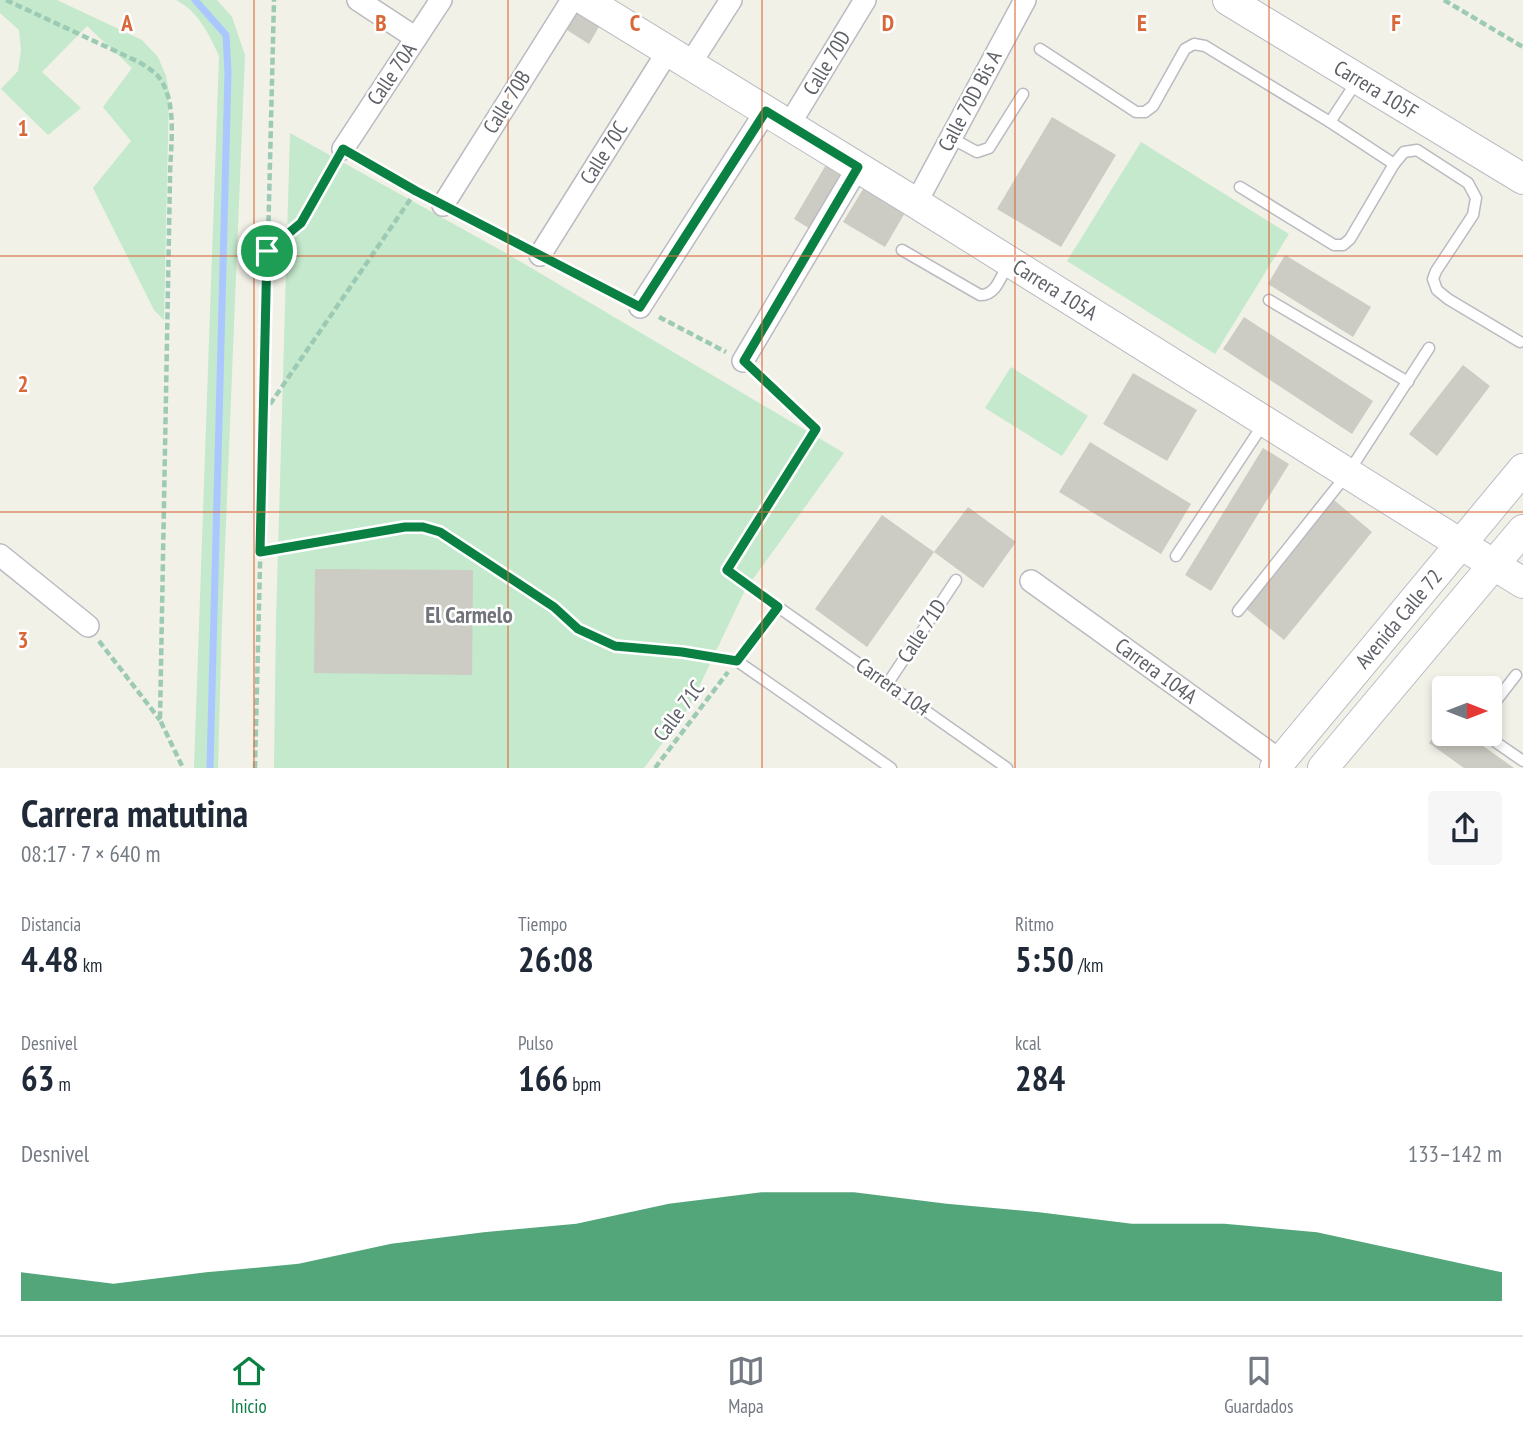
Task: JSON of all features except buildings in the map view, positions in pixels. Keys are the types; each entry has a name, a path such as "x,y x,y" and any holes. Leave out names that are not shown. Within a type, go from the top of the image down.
{"street":[{"path":"358,0 416,38"},
{"name":"Calle 70A","path":"343,149 441,0"},
{"name":"Calle 70C","path":"540,255 679,58 731,0"},
{"name":"Calle 70D","path":"640,307 864,0"},
{"name":"Calle 70D Bis A","path":"916,203 1025,0"},
{"name":"Carrera 105F","path":"1228,0 1523,179"},
{"name":"Carrera 105A","path":"589,2 1523,583"},
{"name":"Calle 70B","path":"443,205 589,2"},
{"path":"744,361 858,167"},
{"name":"Avenida Calle 72","path":"1278,765 1523,469"},
{"name":"Avenida Calle 72","path":"1323,768 1523,530"},
{"path":"1,558 88,626"},
{"name":"Carrera 104A","path":"1031,581 1278,765"}],"lane":[{"path":"1040,49 1136,112 1145,112 1153,106 1185,49 1194,44 1205,46 1394,164"},
{"path":"1330,122 1358,79"},
{"path":"951,138 977,152 989,148 1023,94"},
{"path":"1240,187 1334,245 1343,245 1350,239 1394,164 1404,152 1417,150 1468,183 1476,198 1473,215 1433,279 1437,290 1520,342"},
{"path":"902,250 980,295 987,296 992,293 1009,261"},
{"path":"1269,300 1408,382"},
{"path":"1238,611 1348,473 1429,348"},
{"path":"1176,556 1265,421"},
{"name":"Calle 71D","path":"888,683 956,580"},
{"name":"Carrera 104","path":"778,607 1007,768"},
{"path":"737,661 891,768"},
{"path":"1502,693 1516,675"},
{"path":"1501,746 1523,761"}],"path":[{"path":"6,0 139,62 155,73 164,86 168,99 170,139 160,720"},
{"path":"255,768 274,0"},
{"path":"1444,0 1523,47"},
{"path":"267,251 301,223 343,149 416,191 744,361 816,429 727,570 778,607"},
{"path":"264,414 416,191"},
{"path":"260,552 405,527 423,527 440,532 491,565 554,607 578,629 615,646 682,652 737,661"},
{"name":"Calle 71C","path":"655,768 778,607"},
{"path":"88,626 160,720 183,768"}],"green space":[{"path":"0,0 57,0 142,40 158,57 169,92 164,320 154,310 93,188 131,141 103,107 132,68 87,26 42,72 81,108 48,135 1,89 18,71 21,50 19,30 0,13"},
{"path":"176,0 217,0 232,17 245,55 218,768 194,768 219,56 197,17"},
{"path":"290,133 504,252 844,453 745,590 690,706 644,768 274,768"},
{"path":"1141,142 1289,234 1215,354 1067,261"},
{"path":"1011,367 1088,416 1062,456 985,408"}],"waterway":[{"path":"195,0 226,35 228,73 210,768"}],"district":[{"name":"El Carmelo","path":"469,615"}],"route":[{"path":"766,111 858,167 744,361 816,429 727,570 778,607 737,661 682,652 615,646 578,629 554,607 440,532 423,527 405,527 260,552 267,251 301,223 343,149 416,191 640,307 766,111"}]}
